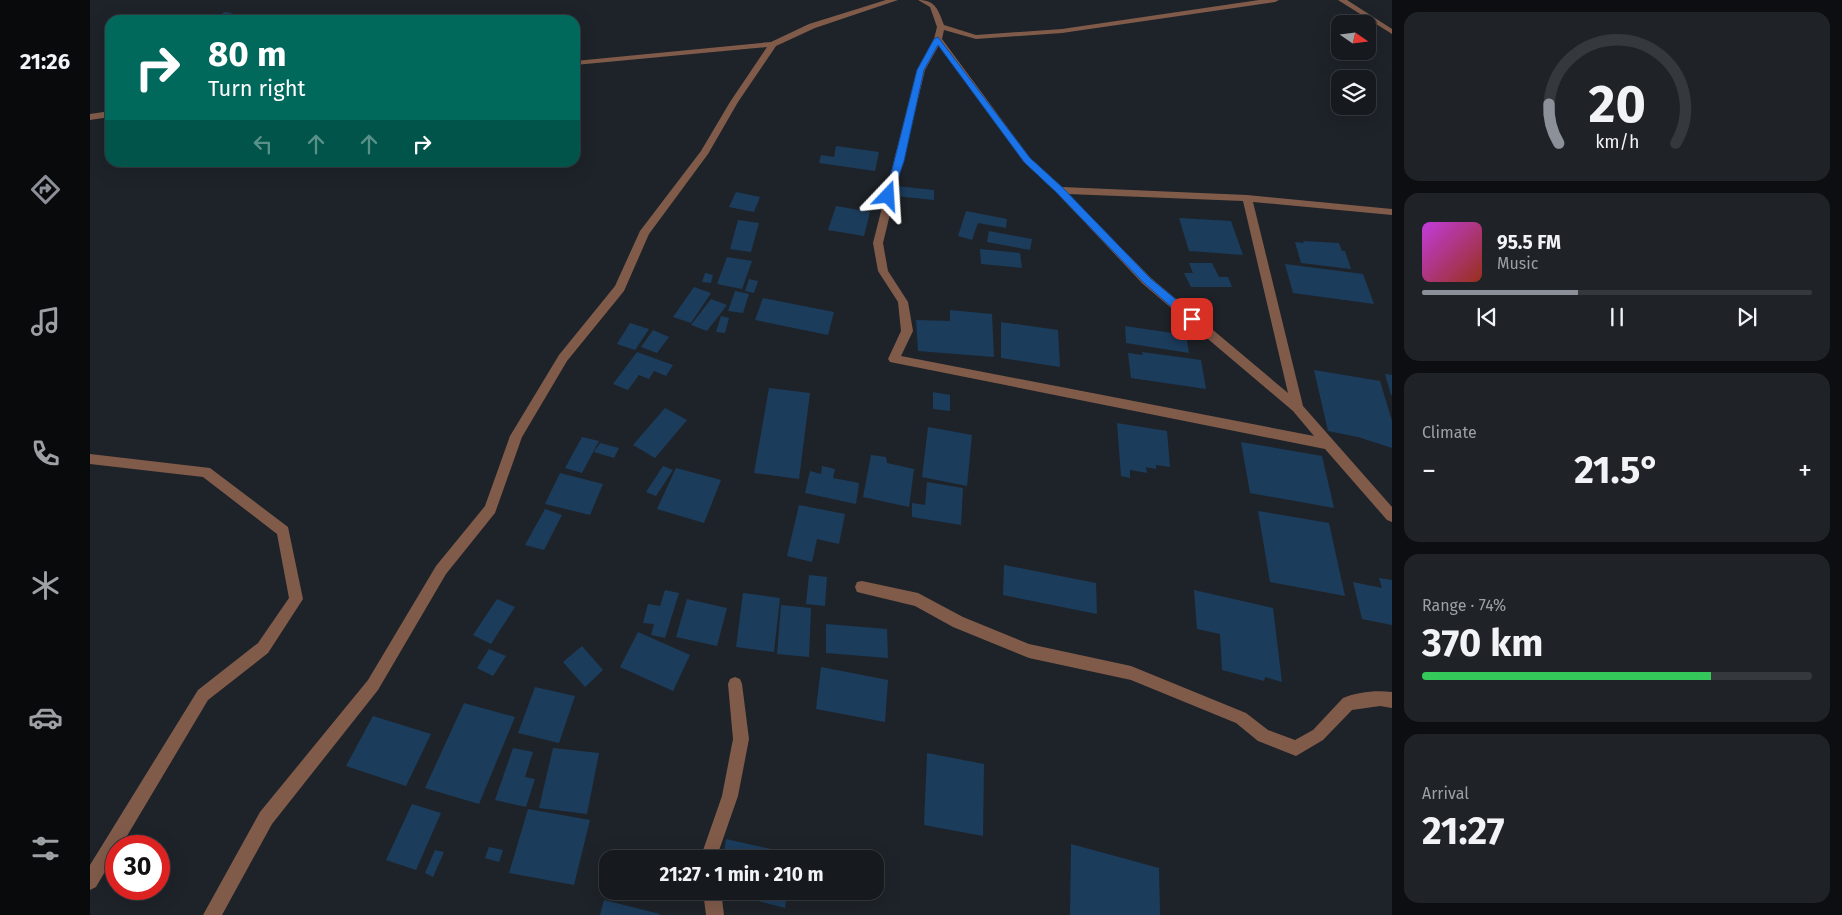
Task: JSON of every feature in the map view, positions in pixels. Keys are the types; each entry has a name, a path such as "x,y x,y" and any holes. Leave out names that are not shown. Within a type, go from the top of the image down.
{"street":[{"path":"580,63 773,44 812,26 894,0"},
{"path":"922,0 933,6 941,27 938,39 920,70 878,243 883,270 903,302 907,331 894,359 1328,444"},
{"path":"941,27 976,37 1062,31 1275,0"},
{"path":"1342,0 1392,32"},
{"path":"938,39 1027,160 1060,190 1147,281 1297,408 1392,516"},
{"path":"212,915 266,818 373,685 441,570 490,509 516,436 562,358 620,288 644,232 705,152 734,102 773,44"},
{"path":"90,117 105,115"},
{"path":"1060,190 1247,198 1392,212"},
{"path":"1247,198 1297,408"},
{"path":"90,459 206,472 283,531 296,599 263,648 203,695 90,881"},
{"path":"862,587 918,600 958,622 1029,651 1130,673 1241,718 1263,736 1296,748 1318,735 1348,702 1380,698 1392,700"},
{"path":"710,850 730,796 740,739 735,684"},
{"path":"714,900 716,915"}],"building":[{"path":"224,12 232,13 230,15 220,15"},
{"path":"836,146 879,152 875,171 819,163 821,155 834,157"},
{"path":"896,186 934,190 934,200 895,196"},
{"path":"736,192 760,197 754,212 729,207"},
{"path":"836,206 870,212 864,236 828,230"},
{"path":"966,211 1007,219 1006,228 978,223 972,240 958,236"},
{"path":"1179,218 1231,221 1243,255 1189,251"},
{"path":"738,220 759,223 751,252 730,249"},
{"path":"989,231 1032,239 1030,250 987,242"},
{"path":"1303,241 1339,243 1342,251 1345,251 1351,269 1301,263 1295,242 1304,243"},
{"path":"980,249 1020,253 1022,268 981,264"},
{"path":"727,257 752,261 742,289 717,284"},
{"path":"1189,263 1212,263 1219,277 1228,277 1232,287 1191,287 1184,273 1193,273"},
{"path":"1285,264 1363,274 1374,304 1293,293"},
{"path":"705,273 713,275 711,283 702,282"},
{"path":"749,279 758,281 754,293 745,291"},
{"path":"694,287 711,293 691,323 673,317"},
{"path":"735,291 749,294 743,313 728,311"},
{"path":"763,298 834,312 828,335 755,320"},
{"path":"711,299 727,305 707,331 691,325"},
{"path":"950,310 992,314 994,357 918,351 916,320 950,321"},
{"path":"721,316 729,318 725,333 716,332"},
{"path":"1001,322 1058,330 1060,367 1001,358"},
{"path":"630,323 649,329 635,350 617,344"},
{"path":"1125,326 1186,335 1189,353 1126,343"},
{"path":"653,330 669,337 657,353 641,347"},
{"path":"637,352 673,365 666,376 654,371 649,379 639,375 628,390 613,384"},
{"path":"1142,352 1201,360 1206,389 1131,378 1128,353 1143,355"},
{"path":"1314,370 1380,381 1392,421 1392,448 1358,437 1328,431"},
{"path":"1385,374 1392,375 1392,395 1391,395"},
{"path":"769,388 810,393 799,479 754,473"},
{"path":"933,392 950,395 950,411 933,409"},
{"path":"665,408 687,420 655,458 633,445"},
{"path":"1117,423 1167,431 1170,467 1156,465 1156,469 1146,467 1147,473 1130,470 1130,478 1121,476"},
{"path":"928,427 972,435 967,486 922,477"},
{"path":"582,437 599,441 582,473 565,468"},
{"path":"1241,442 1322,456 1334,508 1250,493"},
{"path":"600,443 619,448 614,458 594,452"},
{"path":"871,455 886,457 887,463 914,469 909,507 863,497"},
{"path":"663,466 673,470 656,496 646,492"},
{"path":"822,466 835,469 833,478 859,483 856,504 805,493 810,471 821,474"},
{"path":"676,468 721,480 704,523 657,509"},
{"path":"560,473 603,484 590,515 545,504"},
{"path":"927,482 963,488 961,525 912,517 912,503 925,505"},
{"path":"799,505 845,514 839,544 817,539 812,562 787,556"},
{"path":"545,509 562,515 544,550 525,545"},
{"path":"1258,511 1329,523 1345,596 1270,582"},
{"path":"1004,565 1096,583 1097,614 1003,595"},
{"path":"809,575 827,577 825,606 806,604"},
{"path":"1379,578 1392,580 1392,625 1362,619 1353,582 1382,588"},
{"path":"665,590 679,593 665,638 651,635 654,624 643,623 648,604 660,606"},
{"path":"1194,590 1273,608 1282,682 1265,677 1264,681 1222,670 1220,634 1197,629"},
{"path":"743,593 780,598 774,652 736,647"},
{"path":"497,599 515,607 491,644 473,635"},
{"path":"687,599 727,608 717,646 676,637"},
{"path":"781,605 811,608 809,657 777,654"},
{"path":"826,624 887,629 888,658 826,653"},
{"path":"638,632 690,655 673,691 620,667"},
{"path":"582,646 603,670 585,687 563,662"},
{"path":"489,649 506,656 493,676 477,668"},
{"path":"821,667 888,680 885,722 816,709"},
{"path":"535,687 575,696 559,743 518,733"},
{"path":"464,703 515,717 479,804 425,788"},
{"path":"373,716 431,734 406,786 346,766"},
{"path":"513,748 533,752 525,777 535,779 526,807 495,800"},
{"path":"553,748 599,753 587,814 539,808"},
{"path":"927,753 984,764 983,836 924,825"},
{"path":"412,804 441,813 416,870 386,860"},
{"path":"528,809 590,820 574,885 509,873"},
{"path":"726,839 775,850 724,850"},
{"path":"1071,844 1159,868 1160,915 1070,915"},
{"path":"489,847 503,850 499,862 485,858"},
{"path":"435,850 444,852 433,877 425,873"},
{"path":"604,900 660,914 660,915 600,915"},
{"path":"754,900 786,900 785,908"}],"route":[{"path":"888,196 900,161 920,70 938,39 1027,160 1060,190 1147,281 1192,319"}]}
